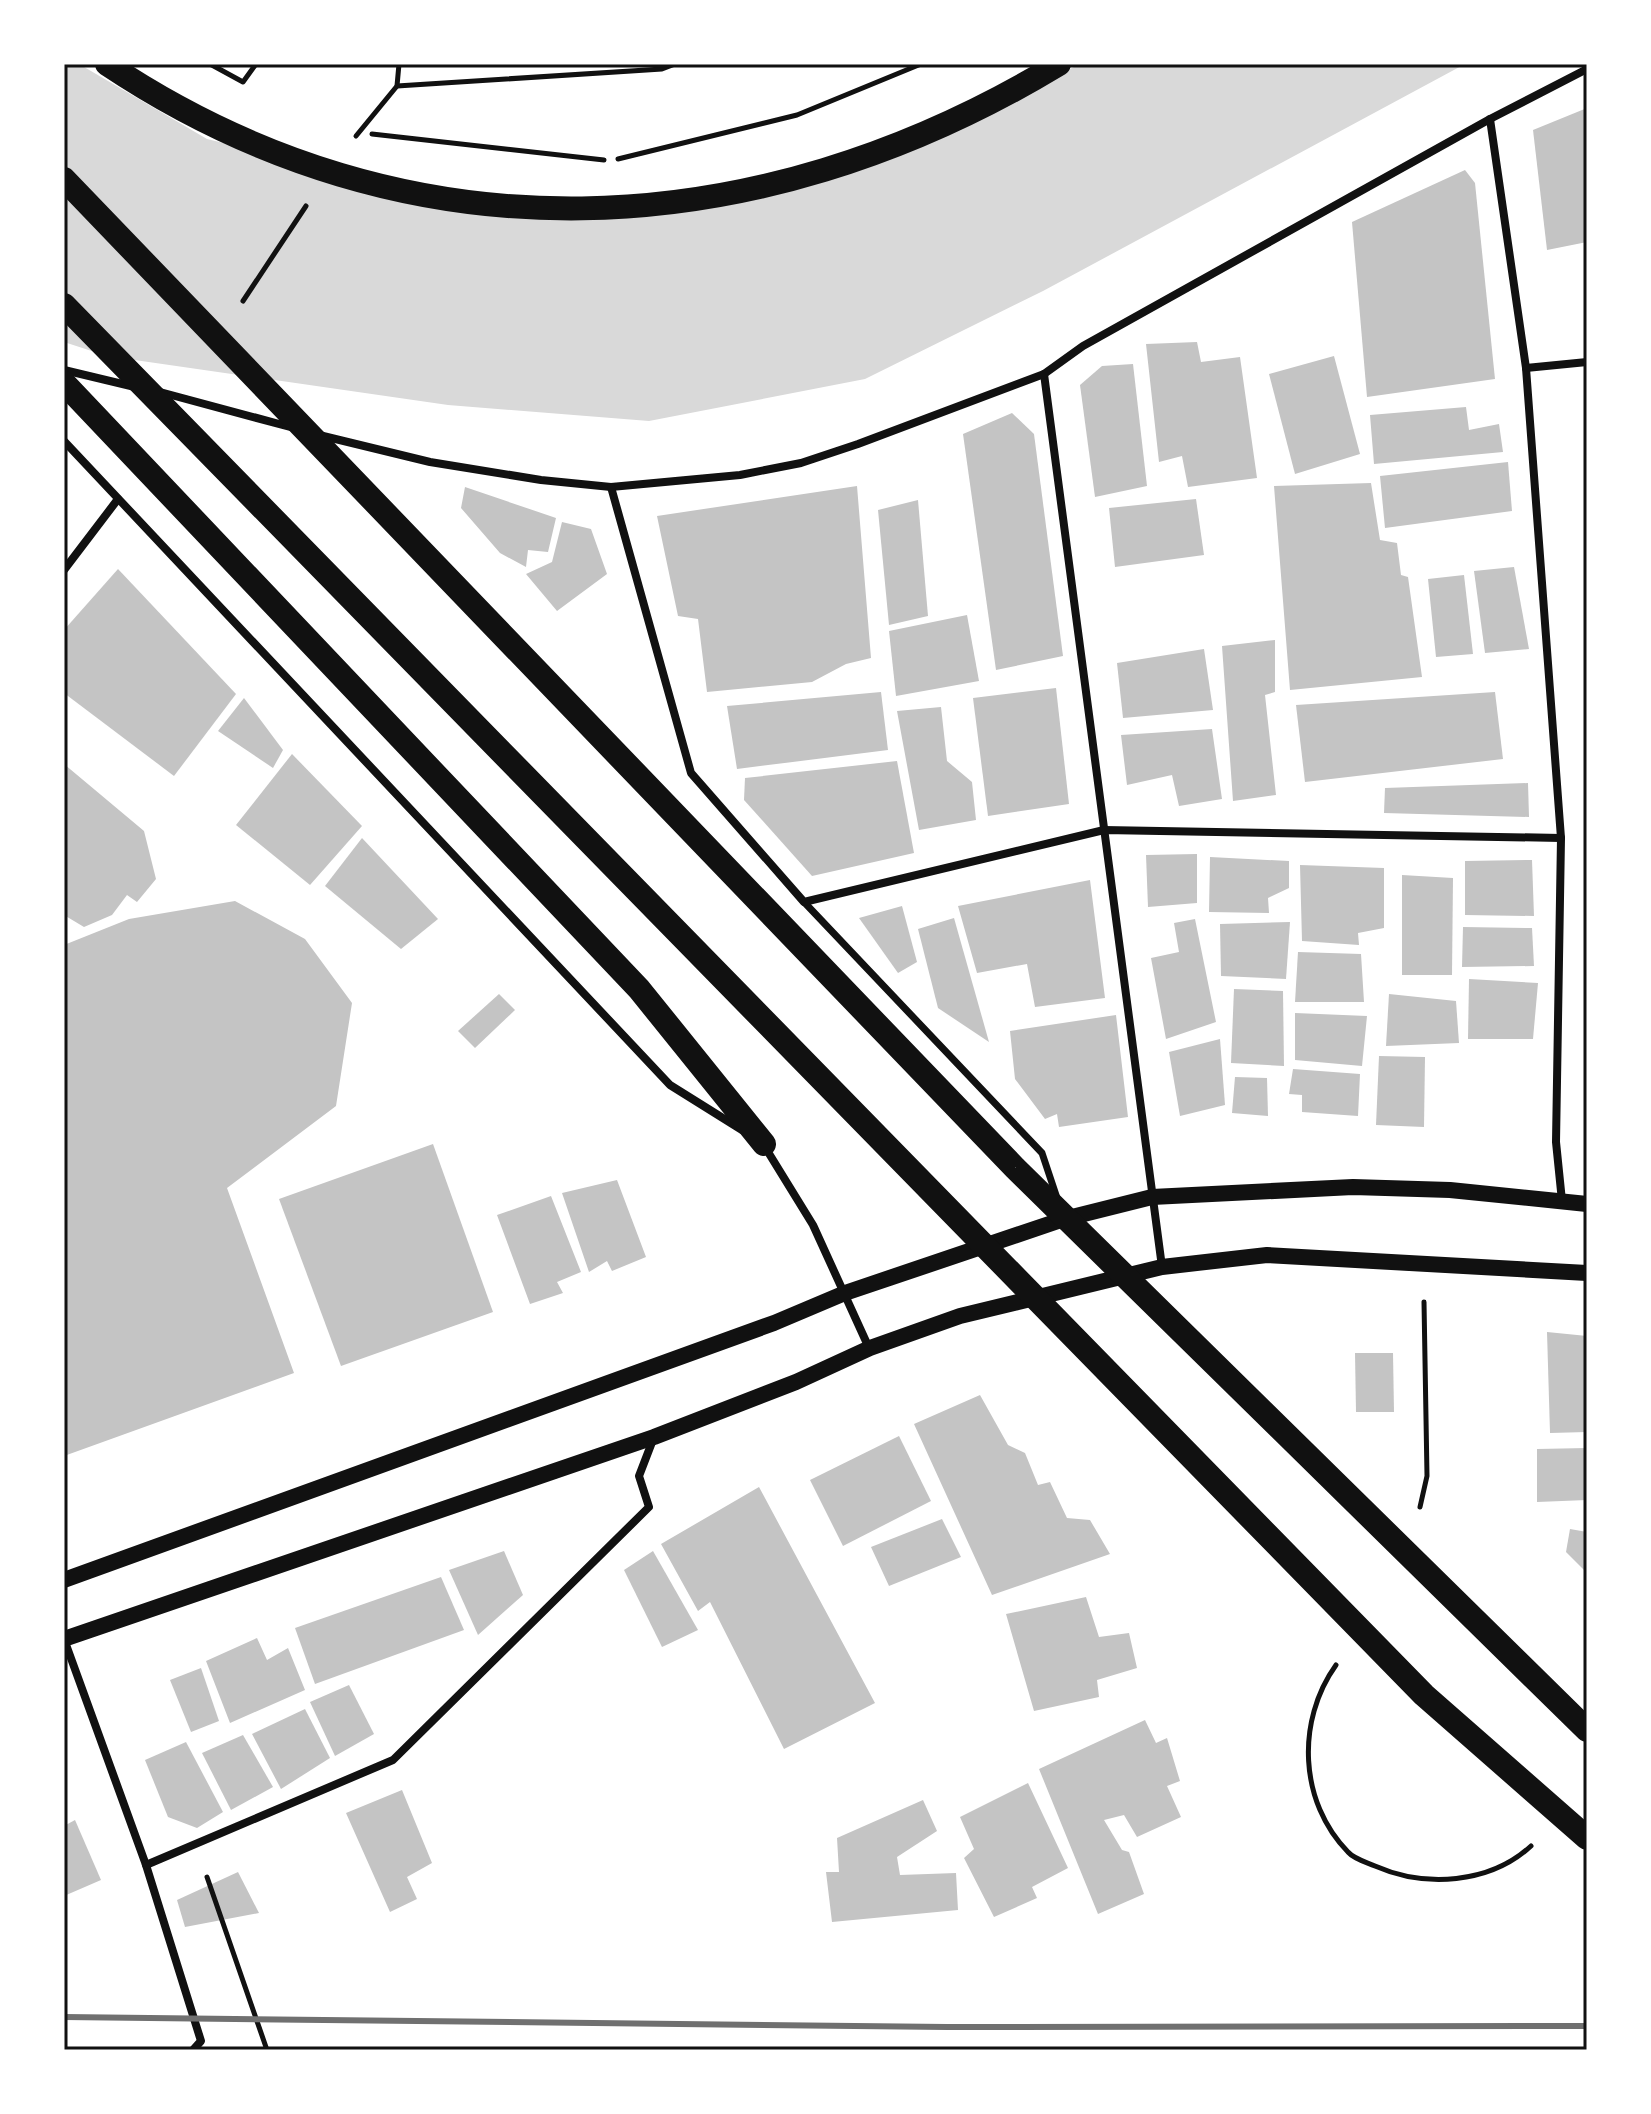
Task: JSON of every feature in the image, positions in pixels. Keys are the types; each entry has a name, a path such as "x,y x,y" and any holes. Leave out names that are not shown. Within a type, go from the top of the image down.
{"highway":[{"path":"107,64 188,113 272,150 376,186 485,205 587,210 692,201 810,177 929,132 1059,64"},
{"path":"64,179 1004,1156 1587,1730"},
{"path":"64,305 1424,1695 1587,1838"},
{"path":"64,383 639,989 764,1144"}],"main road":[{"path":"64,1580 774,1323 845,1293 1064,1219 1152,1197 1353,1187 1450,1190 1587,1204"},
{"path":"64,1639 654,1437 796,1382 870,1348 960,1316 1162,1267 1267,1255 1587,1273"}],"street":[{"path":"64,370 430,462 541,480 611,487 740,475 801,463 1044,374 1083,346 1490,119 1587,69"},
{"path":"1490,119 1526,368 1561,838 1556,1142 1562,1201"},
{"path":"1526,368 1587,362"},
{"path":"1044,374 1162,1267"},
{"path":"64,441 670,1085 764,1144 813,1225 870,1348"},
{"path":"611,487 691,773 804,902 1042,1153 1064,1219"},
{"path":"64,570 118,499"},
{"path":"804,902 1104,830 1561,838"},
{"path":"146,1865 393,1760 649,1507 639,1476 654,1437"},
{"path":"64,1639 146,1865 201,2041 193,2050"}],"path":[{"path":"210,64 243,82 256,64"},
{"path":"351,142 397,86 399,64"},
{"path":"397,86 662,69 675,64"},
{"path":"359,132 609,161 797,115 921,64"},
{"path":"239,307 308,203"},
{"path":"196,1844 267,2050"}],"shaded area":[{"path":"64,64 79,64 207,139 515,213 839,167 1000,104 1080,64 1465,64 1043,291 865,379 649,421 448,405 107,356 64,342"}],"building":[{"path":"1587,108 1587,242 1547,250 1533,130"},
{"path":"1465,170 1475,183 1495,379 1367,397 1352,222"},
{"path":"1197,342 1201,362 1240,357 1257,478 1188,487 1182,456 1159,462 1146,344"},
{"path":"1334,356 1360,454 1295,474 1269,374"},
{"path":"1133,364 1147,486 1095,497 1080,385 1102,366"},
{"path":"1466,407 1469,430 1499,424 1503,452 1374,464 1370,415"},
{"path":"1012,413 1034,434 1063,656 996,670 963,434"},
{"path":"1508,462 1512,511 1385,528 1380,476"},
{"path":"1371,483 1380,540 1397,543 1401,575 1408,577 1422,677 1290,690 1274,486"},
{"path":"857,486 871,658 846,664 812,682 707,692 698,619 678,616 657,516"},
{"path":"465,487 556,518 548,552 528,550 526,567 500,553 461,508"},
{"path":"1196,499 1204,555 1115,567 1109,508"},
{"path":"918,500 928,616 889,625 878,510"},
{"path":"562,522 591,529 607,574 557,611 526,574 552,562"},
{"path":"1514,567 1529,649 1485,653 1474,571"},
{"path":"118,569 236,694 174,776 64,693 64,630"},
{"path":"1464,575 1473,654 1436,657 1428,579"},
{"path":"967,615 979,681 896,696 889,631"},
{"path":"1275,640 1275,692 1265,695 1276,795 1233,801 1222,646"},
{"path":"1204,649 1213,710 1123,718 1117,663"},
{"path":"1056,688 1069,804 988,816 973,698"},
{"path":"881,692 888,750 737,769 727,706"},
{"path":"1495,692 1503,759 1305,782 1296,705"},
{"path":"244,698 283,750 273,768 218,731"},
{"path":"941,707 947,761 972,782 976,820 919,830 897,711"},
{"path":"1212,729 1222,799 1179,806 1172,775 1127,785 1121,735"},
{"path":"292,754 362,826 310,885 236,825"},
{"path":"897,761 914,853 812,876 744,800 745,778"},
{"path":"64,764 144,831 156,879 137,902 127,895 112,915 84,927 64,915"},
{"path":"1528,783 1529,817 1384,813 1385,788"},
{"path":"362,838 438,919 401,949 325,886"},
{"path":"1197,854 1197,903 1148,907 1146,855"},
{"path":"1210,857 1289,861 1289,888 1268,898 1269,913 1209,912"},
{"path":"1532,860 1534,916 1465,915 1465,861"},
{"path":"1300,865 1384,868 1384,928 1358,933 1359,945 1302,941"},
{"path":"1402,875 1453,878 1452,975 1402,975"},
{"path":"1090,880 1105,998 1035,1007 1027,964 977,973 958,906"},
{"path":"235,901 305,939 352,1003 336,1106 227,1188 294,1373 64,1456 64,945 129,919"},
{"path":"902,906 917,962 898,973 859,918"},
{"path":"954,918 989,1042 938,1008 918,929"},
{"path":"1195,919 1216,1022 1166,1039 1151,958 1179,952 1174,923"},
{"path":"1290,922 1286,979 1221,976 1220,924"},
{"path":"1463,927 1532,928 1534,966 1462,967"},
{"path":"1298,952 1361,954 1364,1002 1295,1002"},
{"path":"1469,979 1538,983 1533,1039 1468,1039"},
{"path":"1234,989 1283,991 1284,1066 1231,1063"},
{"path":"499,994 515,1010 475,1048 458,1031"},
{"path":"1389,994 1456,1001 1459,1043 1386,1046"},
{"path":"1295,1013 1367,1016 1362,1066 1295,1060"},
{"path":"1116,1015 1128,1117 1059,1127 1057,1114 1045,1119 1015,1079 1010,1031"},
{"path":"1220,1039 1225,1105 1180,1116 1169,1052"},
{"path":"1379,1056 1425,1057 1424,1127 1376,1125"},
{"path":"1293,1069 1360,1074 1358,1116 1302,1112 1302,1095 1289,1094"},
{"path":"1235,1077 1267,1078 1268,1116 1232,1113"},
{"path":"433,1144 493,1312 341,1366 279,1199"},
{"path":"617,1180 646,1257 612,1271 607,1261 589,1272 562,1193"},
{"path":"551,1196 581,1272 557,1282 563,1293 530,1304 497,1215"},
{"path":"1547,1332 1587,1336 1587,1432 1550,1433"},
{"path":"1355,1353 1393,1353 1394,1412 1356,1412"},
{"path":"980,1395 1008,1445 1025,1453 1038,1485 1050,1482 1067,1518 1090,1520 1110,1554 992,1595 914,1424"},
{"path":"899,1436 931,1501 843,1546 810,1480"},
{"path":"1587,1448 1587,1500 1537,1502 1537,1449"},
{"path":"759,1487 875,1703 784,1749 710,1602 698,1611 661,1544"},
{"path":"942,1519 961,1557 889,1586 871,1547"},
{"path":"1570,1529 1587,1532 1587,1573 1566,1552"},
{"path":"504,1551 523,1595 478,1635 449,1570"},
{"path":"653,1551 698,1630 662,1647 624,1570"},
{"path":"441,1577 464,1630 315,1684 295,1628"},
{"path":"1086,1597 1099,1637 1129,1633 1137,1668 1097,1680 1099,1697 1034,1711 1006,1614"},
{"path":"257,1638 267,1660 288,1648 305,1690 230,1723 206,1661"},
{"path":"201,1668 219,1721 191,1732 170,1680"},
{"path":"349,1685 374,1734 335,1756 310,1702"},
{"path":"305,1709 330,1758 281,1789 252,1734"},
{"path":"1145,1720 1156,1743 1167,1738 1180,1781 1167,1786 1181,1817 1137,1837 1124,1815 1104,1820 1122,1850 1129,1852 1144,1894 1098,1914 1039,1769"},
{"path":"243,1735 273,1787 231,1810 202,1753"},
{"path":"186,1742 223,1812 197,1828 168,1817 145,1760"},
{"path":"1028,1783 1068,1868 1032,1887 1037,1898 994,1917 964,1858 974,1849 960,1817"},
{"path":"402,1790 432,1863 407,1877 417,1899 390,1912 346,1813"},
{"path":"923,1800 937,1831 897,1857 900,1875 956,1873 958,1910 832,1922 826,1872 839,1872 837,1838"},
{"path":"75,1820 101,1880 64,1896 64,1826"},
{"path":"238,1872 259,1913 185,1927 177,1900"}],"railway":[{"path":"64,2017 947,2027 1587,2026"}]}
